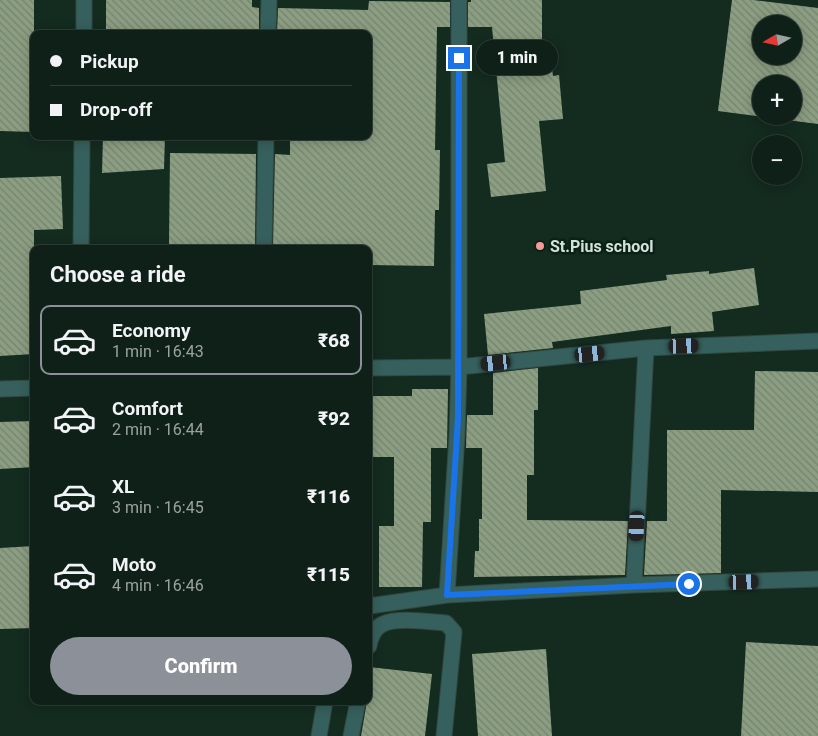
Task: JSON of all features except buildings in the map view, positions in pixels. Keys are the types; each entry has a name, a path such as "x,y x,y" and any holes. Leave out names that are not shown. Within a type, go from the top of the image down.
{"street":[{"path":"84,0 84,30"},
{"path":"268,30 269,0"},
{"path":"447,595 457,436 459,367 459,0"},
{"path":"81,245 82,140"},
{"path":"264,245 266,140"},
{"path":"372,368 459,367 646,348 818,342"},
{"path":"634,585 646,348"},
{"path":"0,389 30,388"},
{"path":"372,606 447,595 634,585 818,579"},
{"path":"372,635 382,624 396,621 446,623 454,632 444,736"},
{"path":"319,736 323,705"},
{"path":"351,736 357,705"}],"place":[{"name":"St.Pius school","path":"540,246"}],"route":[{"path":"459,58 458,418 447,595 689,584"}]}
